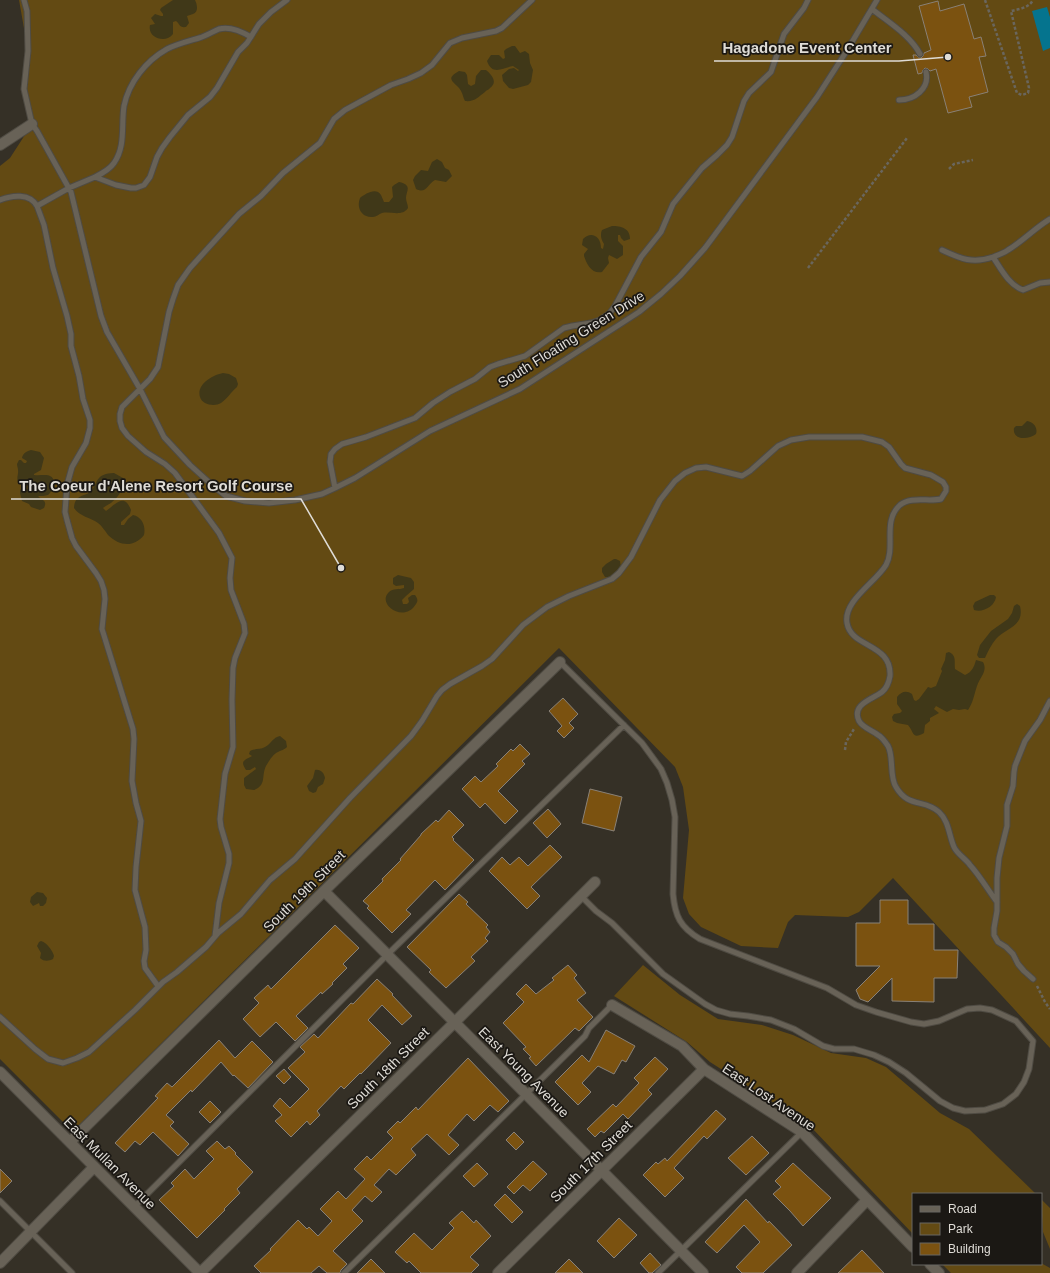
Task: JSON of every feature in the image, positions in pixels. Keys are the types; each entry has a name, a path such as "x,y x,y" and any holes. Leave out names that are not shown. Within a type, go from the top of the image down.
{"street":[{"path":"0,144 32,124"},
{"name":"South 19th Street","path":"70,1142 324,891 560,662"},
{"name":"South 18th Street","path":"200,1273 595,882"},
{"name":"East Young Avenue","path":"324,891 703,1273"},
{"name":"East Lost Avenue","path":"612,1005 682,1046 704,1069 802,1132 912,1246"},
{"name":"South 17th Street","path":"498,1273 704,1069"},
{"name":"East Mullan Avenue","path":"0,1072 200,1273"},
{"path":"0,1263 94,1167"},
{"path":"797,1273 867,1200"},
{"path":"931,1265 939,1273"}],"lane":[{"name":"South Floating Green Drive","path":"24,0 27,11 28,51 24,90 32,124 69,188 73,199 101,316 112,342 140,390 164,437 190,465 210,484 226,496 245,502 269,503 295,500 322,494 355,478 430,431 520,388 639,312 661,294 695,260 817,97 877,0"},
{"path":"94,177 116,185 131,188 144,185 150,177 162,148 188,115 214,93 238,52 247,43 259,24 271,12 287,0"},
{"path":"214,936 219,903 229,863 229,854 221,827 221,806 225,774 233,747 233,668 237,652 245,634 244,624 231,590 230,578 232,558 222,538 175,474 165,464 137,445 122,428 120,421 122,407 150,379 158,367 173,299 178,285 190,268 239,214 261,196 283,173 320,143 334,119 345,110 391,85 421,73 432,65 450,43 462,38 496,31 502,28 532,0"},
{"path":"335,488 330,462 331,454 342,444 366,438 415,418 433,403 450,392 475,380 490,367 525,356 564,328 591,324 609,314 615,306 641,257 661,232 673,204 702,168 727,145 732,137 744,101 749,93 771,72 784,34 804,8 808,0"},
{"path":"872,9 904,35 916,47 920,54"},
{"path":"37,206 69,188 94,177 114,164 120,151 124,106 135,80 150,61 172,47 205,36 220,29 235,29 251,37"},
{"path":"899,100 906,100 918,94 927,80 926,72"},
{"path":"0,200 12,196 19,196 26,197 36,203 44,224 53,268 67,316 71,346 83,399 90,420 90,428 86,443 72,467 69,476 67,485 66,512 72,538 82,555 101,581 104,590 105,599 102,629 134,739 132,781 141,821 135,890 145,927 145,968 158,986"},
{"path":"942,250 962,259 972,261 984,260 1007,251 1050,219"},
{"path":"993,257 1003,274 1023,290 1040,283 1050,282"},
{"path":"0,1017 48,1059 63,1063 89,1052 135,1010 158,986 197,956 214,936 241,914 270,880 295,859 350,798 401,747 422,721 442,690 492,659 523,625 547,607 569,596 612,579 619,573 631,557 652,515 675,481 685,473 696,468 706,467 742,476 756,467 778,446 791,440 809,437 862,437 882,442 889,447 905,468 931,475 943,482 946,487 946,492 941,499 910,501 901,504 895,511 892,519 890,558 885,567 853,602 847,613 846,623 849,630 854,636 879,651 886,659 890,675 884,691 867,700 860,706 857,714 860,722 867,729 879,735 888,745 891,753 891,764 895,786 904,798 939,811 946,821 954,849 971,865 997,902"},
{"path":"560,662 624,725 651,754 661,769 672,800 675,817 674,905 676,914 681,923 690,933 700,939 827,988 856,1005 911,1022 924,1024 939,1021 967,1009 980,1008 992,1010 1016,1021 1033,1041 1029,1069 1024,1082 1016,1094 1003,1104 985,1110 965,1111 953,1108 940,1101 906,1073 889,1062 874,1055 854,1049 823,1046 812,1041 794,1029 771,1020 730,1014 716,1010 705,1004 663,974 612,923 580,896"},
{"path":"1033,979 1018,964 1013,954 998,942 994,935 994,928 997,902 998,867 1007,826 1007,805 1013,786 1014,772 1025,741 1040,720 1050,701"},
{"path":"134,1207 386,955 624,725"},
{"path":"344,1273 585,1036 589,1028 612,1005"},
{"path":"658,1273 802,1132"},
{"path":"0,1201 72,1273"}],"path":[{"path":"985,0 1016,90 1019,95 1022,95 1028,93 1029,88 1011,11 1024,8 1031,4 1033,0"},
{"path":"808,268 907,138"},
{"path":"949,169 954,164 973,160"},
{"path":"845,750 848,737 860,722"},
{"path":"1033,979 1050,1009"}],"green space":[{"path":"19,0 1050,0 1050,1048 893,878 859,912 848,917 795,915 788,922 778,948 741,946 701,927 689,914 683,898 689,830 683,787 675,767 559,648 77,1127 68,1127 0,1059 0,166 10,158 32,124 24,89 28,51"},
{"path":"643,965 680,995 718,1019 762,1025 793,1035 831,1053 866,1058 886,1067 940,1113 969,1129 1035,1193 912,1193 912,1233 810,1126 710,1062 687,1042 614,996"},
{"path":"1042,1200 1050,1208 1050,1249 1043,1232"},
{"path":"1042,1264 1050,1268 1050,1273 951,1273 943,1265 1042,1265"}],"sand":[{"path":"173,0 195,0 197,10 195,13 187,16 189,23 186,27 181,26 176,21 173,22 173,34 166,39 158,38 151,33 150,25 155,24 151,18 155,14 163,16 160,10 161,8"},
{"path":"512,46 515,46 520,53 525,51 529,54 530,63 533,70 531,82 528,85 513,89 509,88 503,81 502,75 509,69 514,68 518,71 519,70 513,66 495,70 489,66 487,61 491,55 499,55 503,59 505,58 504,51"},
{"path":"481,70 486,70 490,74 494,83 490,89 476,99 465,101 461,91 452,81 452,77 459,71 465,72 467,75 468,84 471,86 475,84 476,76"},
{"path":"437,159 442,162 452,176 446,182 435,180 424,190 416,189 413,180 415,176 421,170 428,171 432,162"},
{"path":"399,182 406,185 408,188 406,198 408,208 406,211 400,213 382,213 375,217 366,216 361,212 359,209 360,198 373,191 381,195 384,202 389,202 393,197 392,187"},
{"path":"612,226 619,226 627,230 630,235 630,239 624,241 620,235 618,235 618,241 623,246 623,255 617,259 609,255 609,263 602,272 595,272 588,266 585,259 584,254 588,249 582,245 583,239 589,235 595,236 599,240 601,248 603,249 604,244 601,235 602,230"},
{"path":"223,373 229,374 236,378 238,384 237,387 221,403 215,405 203,402 200,397 200,388 210,378"},
{"path":"1027,421 1035,426 1036,434 1025,438 1015,435 1014,428 1016,426 1022,426"},
{"path":"31,450 40,452 44,458 41,470 34,475 49,475 54,482 53,488 48,495 38,496 44,500 45,503 44,508 40,510 31,507 29,504 22,501 20,490 23,488 30,490 31,488 29,486 23,486 17,480 17,464 19,460 26,463 27,461 22,458 25,452"},
{"path":"114,473 123,478 124,481 122,489 111,503 103,508 106,511 116,503 122,501 125,502 131,510 130,514 121,522 121,525 124,525 133,515 143,522 144,535 136,542 131,544 122,543 112,539 98,523 82,515 74,508 77,499 91,492 101,476"},
{"path":"614,559 620,561 621,568 611,577 605,577 602,572 602,568"},
{"path":"398,575 411,578 414,582 414,589 402,600 403,604 407,604 409,602 408,598 415,595 417,602 411,610 405,612 393,610 386,602 386,597 389,592 404,588 404,585 396,586 393,584 393,578"},
{"path":"990,595 994,595 996,597 991,606 985,610 974,610 973,606 975,602"},
{"path":"1017,604 1020,606 1021,613 1017,623 996,639 985,658 979,658 977,655 980,645 991,631 1008,619 1014,606"},
{"path":"949,652 955,659 955,669 965,675 972,669 976,660 983,662 985,668 984,671 968,710 953,709 947,712 936,706 934,709 939,713 930,718 930,721 925,725 924,733 917,736 908,725 893,721 892,717 894,714 902,711 897,704 897,697 902,693 908,692 912,694 914,700 916,701 928,687 931,688 936,686 942,671 941,669 946,653"},
{"path":"280,736 286,741 287,747 276,753 266,766 261,786 254,790 246,789 244,785 244,778 256,769 255,767 250,770 246,770 243,764 244,761 252,756 249,754 250,751 265,747"},
{"path":"315,770 322,772 325,778 323,784 318,787 316,792 313,793 309,791 307,786 313,778"},
{"path":"37,892 43,893 47,898 46,903 43,906 40,906 39,903 33,906 30,902 31,897"},
{"path":"41,941 51,949 54,956 53,959 46,961 40,958 41,953 37,946"}],"water":[{"path":"1047,7 1050,17 1050,48 1043,51 1032,11"}],"building":[{"path":"938,1 940,11 964,4 974,39 981,37 986,56 979,57 988,92 969,97 972,107 948,113 936,69 930,71 925,68 922,73 918,74 913,55 921,58 924,53 931,50 919,6"},
{"path":"563,698 578,714 569,723 574,728 564,738 557,731 562,726 549,711"},
{"path":"520,744 530,754 522,761 525,764 498,791 518,811 505,824 485,803 480,808 462,789 475,776 481,782 498,766 496,764 511,749 513,751"},
{"path":"590,789 622,797 614,831 582,823"},
{"path":"548,809 561,824 547,838 533,823"},
{"path":"449,810 464,825 452,837 454,839 453,840 474,860 445,890 435,880 406,910 411,914 392,933 367,908 369,906 363,901 383,881 382,879 401,860 400,859 421,834 436,820 438,822"},
{"path":"550,845 562,857 531,887 540,896 527,909 489,871 502,857 510,865 519,857 528,866"},
{"path":"459,894 468,902 466,904 488,925 486,927 490,932 485,938 488,941 471,957 475,961 446,988 429,972 431,970 407,947"},
{"path":"880,900 908,900 908,924 934,924 934,950 958,950 957,978 934,978 934,1002 892,1001 892,978 868,1002 860,999 856,990 880,966 856,966 856,923 880,923"},
{"path":"335,925 359,948 343,964 347,968 332,983 333,984 322,994 321,992 296,1016 308,1028 295,1041 276,1022 260,1037 243,1019 259,1003 254,998 268,985 271,989"},
{"path":"568,965 577,975 574,978 586,993 577,1000 593,1017 579,1031 575,1028 536,1066 529,1058 531,1057 523,1049 526,1047 503,1023 524,1002 516,994 526,984 536,994 554,980 552,978"},
{"path":"377,979 393,994 392,995 412,1016 402,1025 382,1005 368,1020 391,1043 344,1089 341,1086 317,1111 320,1115 310,1125 307,1121 291,1137 275,1121 282,1115 273,1106 280,1098 290,1108 309,1089 288,1068 305,1052 300,1047 314,1034 318,1038 351,1003 353,1004"},
{"path":"606,1030 635,1046 626,1062 622,1060 614,1074 598,1066 582,1083 591,1092 578,1105 555,1082 582,1055 589,1062"},
{"path":"219,1040 235,1058 252,1041 273,1062 248,1088 234,1075 233,1076 221,1062 192,1092 191,1090 166,1115 174,1122 170,1126 189,1144 178,1156 153,1132 140,1145 135,1141 125,1152 115,1143 158,1098 155,1096 167,1083 172,1087"},
{"path":"655,1057 668,1069 648,1090 652,1094 628,1119 623,1114 604,1133 601,1131 595,1137 587,1129 613,1104 616,1107 639,1083 634,1078"},
{"path":"468,1058 509,1101 498,1112 490,1105 474,1121 467,1114 448,1135 459,1145 449,1155 427,1134 411,1149 416,1155 396,1175 389,1169 374,1185 382,1192 372,1202 365,1196 352,1210 363,1221 333,1251 347,1264 340,1273 327,1273 319,1266 311,1273 261,1273 254,1266 271,1250 270,1249 298,1220 307,1229 309,1227 318,1236 332,1221 320,1209 338,1191 346,1199 365,1179 354,1169 367,1156 371,1160 393,1138 387,1132 398,1121 400,1123 416,1107 418,1110"},
{"path":"284,1069 291,1077 284,1084 276,1076"},
{"path":"210,1101 221,1112 210,1123 199,1112"},
{"path":"716,1110 726,1119 707,1139 704,1136 674,1168 684,1178 665,1197 643,1175 656,1162 658,1164 665,1158 667,1161"},
{"path":"514,1132 524,1142 516,1150 506,1140"},
{"path":"752,1136 769,1153 746,1175 728,1158"},
{"path":"217,1141 225,1149 229,1146 253,1172 237,1189 240,1193 197,1238 159,1200 174,1186 171,1183 185,1169 194,1179 214,1159 206,1151"},
{"path":"533,1161 547,1174 530,1191 523,1185 514,1194 507,1187"},
{"path":"477,1163 488,1174 474,1187 463,1176"},
{"path":"793,1163 831,1198 803,1226 773,1194 781,1187 775,1181"},
{"path":"0,1169 12,1181 0,1193"},
{"path":"505,1194 523,1212 512,1223 494,1205"},
{"path":"746,1199 768,1223 769,1221 792,1245 763,1273 742,1273 736,1267 760,1242 744,1225 717,1253 705,1242"},
{"path":"462,1211 474,1223 476,1220 491,1236 470,1257 479,1265 471,1273 421,1273 409,1261 407,1263 395,1252 414,1233 432,1250 454,1228 449,1223"},
{"path":"619,1218 637,1235 614,1258 597,1241"},
{"path":"862,1250 884,1273 838,1273"},
{"path":"650,1253 661,1265 652,1273 649,1273 640,1263"},
{"path":"371,1259 385,1273 357,1273"},
{"path":"569,1259 583,1273 555,1273"}],"place":[{"name":"Hagadone Event Center","path":"948,57"},
{"name":"The Coeur d'Alene Resort Golf Course","path":"341,568"}]}
